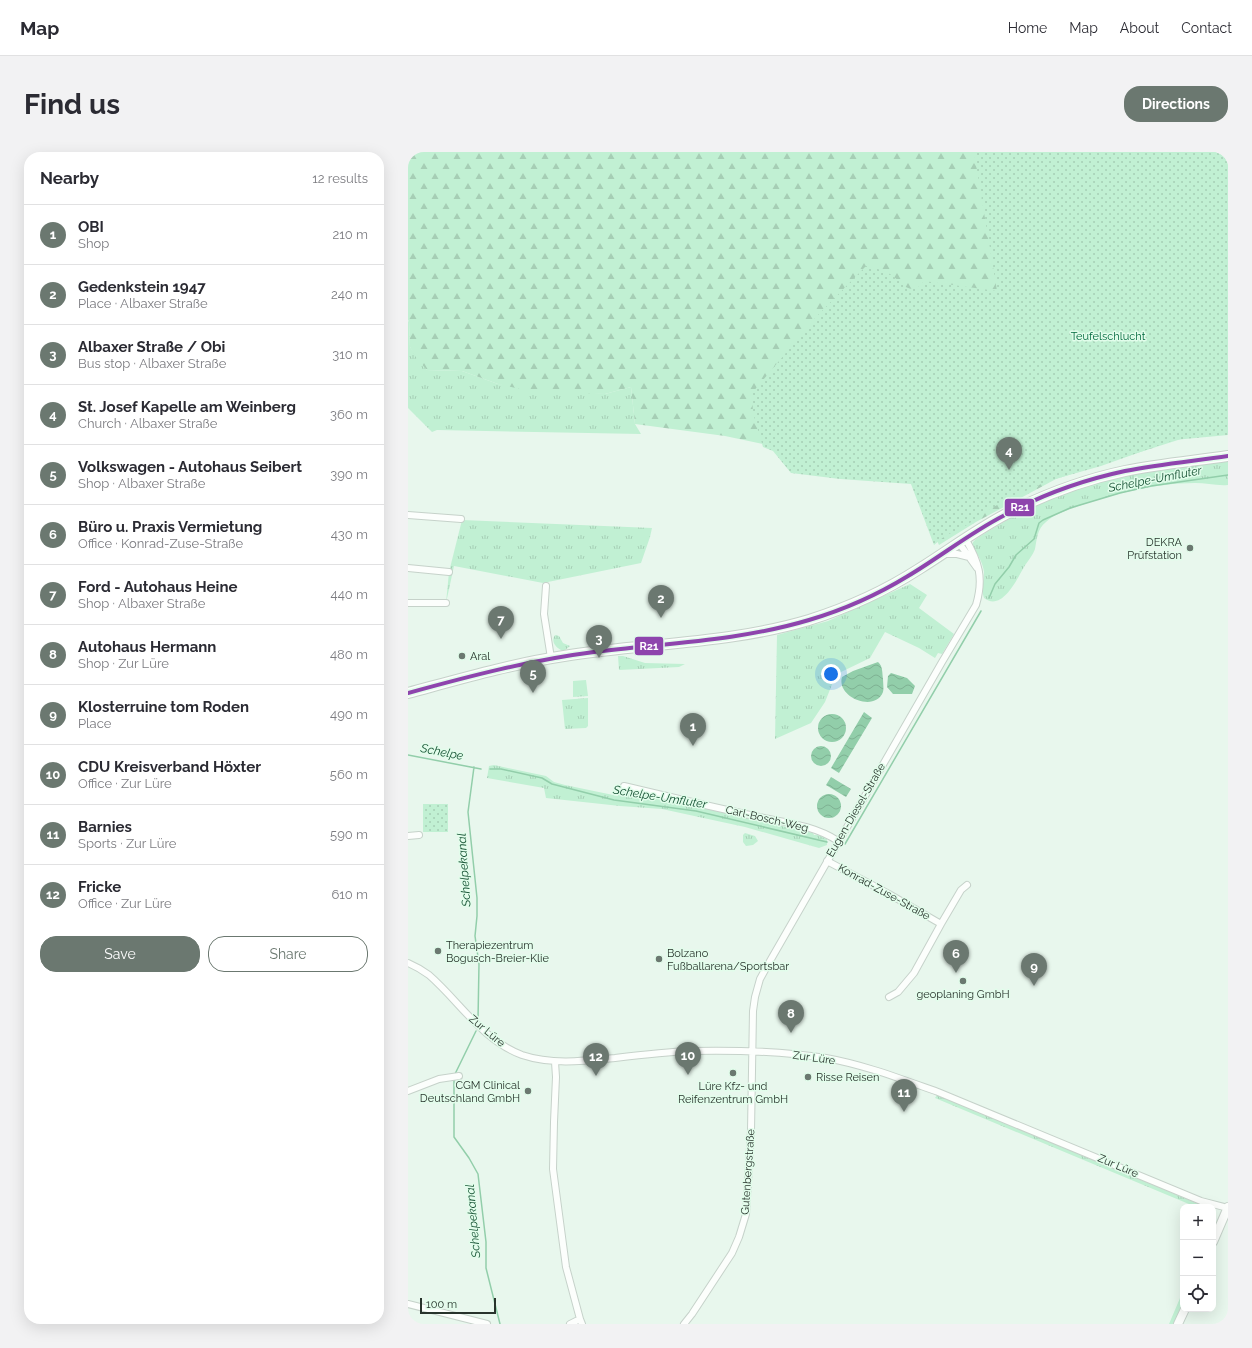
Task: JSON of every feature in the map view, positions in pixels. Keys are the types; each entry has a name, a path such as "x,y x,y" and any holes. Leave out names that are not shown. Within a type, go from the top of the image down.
{"main road":[{"path":"408,693 486,672 551,658 730,637 789,625 828,613 865,598 901,580 962,540 1014,510 1074,485 1125,471 1228,456"}],"street":[{"path":"408,515 460,519"},
{"path":"962,540 969,557 976,566 980,575"},
{"name":"Eugen-Diesel-Straße","path":"752,1052 755,997 760,978 976,605 980,591 978,563 962,540"},
{"path":"941,555 957,554 969,557"},
{"path":"408,568 449,572"},
{"path":"546,586 544,614 551,658"},
{"path":"408,602 446,603"},
{"name":"Carl-Bosch-Weg","path":"624,786 751,816 801,826 823,833 838,841"},
{"path":"408,836 419,835"},
{"name":"Konrad-Zuse-Straße","path":"827,861 895,897 941,924"},
{"name":"Konrad-Zuse-Straße","path":"889,997 898,992 914,973 961,890 966,885"},
{"name":"Zur Lüre","path":"408,963 428,974 480,1027 499,1043 522,1055 555,1062 598,1060 680,1052 752,1052 792,1054 825,1058 865,1067 898,1077 938,1092 1197,1199 1228,1208"},
{"name":"Gutenbergstraße","path":"684,1324 732,1253 746,1214 751,1131 752,1052"},
{"path":"555,1062 556,1077 553,1169 566,1267 581,1321 570,1324"},
{"path":"408,1091 439,1080 459,1076"},
{"path":"1214,1240 1228,1208"},
{"path":"408,1304 487,1324"},
{"path":"1178,1324 1184,1312"}],"green space":[{"path":"408,152 1228,152 1228,424 1056,479 976,522 939,545 932,530 926,479 725,436 635,424 631,387 605,394 533,392 498,384 462,371 427,370 417,359 410,347 408,320"},
{"name":"Teufelschlucht","path":"974,152 1228,152 1228,435 1174,440 1101,466 1048,481 1010,498 988,510 967,525 945,536 934,545 911,484 840,479 791,473 773,451 763,447 753,413 752,393 816,317 866,266 890,274 911,289 915,289 924,281 997,291"},
{"path":"409,320 410,347 427,370 462,371 498,384 605,394 631,387 635,424 641,434 437,430 432,432 408,408"},
{"path":"1228,461 1228,485 1180,483 1150,487 1104,498 1060,513 1043,525 1038,534 1034,551 1013,586 1003,598 997,601 991,601 984,598 984,572 980,558 972,545 973,542 1014,516 1054,497 1118,477 1191,465"},
{"path":"462,520 652,528 641,563 543,583 454,566 446,603 449,572"},
{"path":"910,584 927,595 919,608 954,634 942,654 938,653 935,658 919,648 885,632 870,658 839,673 833,682 825,702 811,723 775,739 777,635 828,621"},
{"path":"555,635 559,636 563,643 570,646 564,651 559,649 553,640"},
{"path":"618,656 623,656 645,663 685,664 679,667 619,670"},
{"path":"586,680 588,696 573,697 573,681"},
{"path":"588,698 588,726 586,728 565,729 562,700"},
{"path":"494,765 546,776 554,782 565,785 618,796 618,791 627,791 813,833 814,835 827,839 827,845 819,848 745,827 662,809 546,798 544,788 487,778 489,766"},
{"path":"423,804 448,804 448,832 423,832"},
{"path":"745,833 755,836 758,841 753,845 746,846 743,842 743,835"},
{"path":"937,1095 1199,1204 1189,1204 935,1098"},
{"path":"1180,1298 1180,1312 1175,1324 1169,1324"}],"water":[{"path":"878,662 882,670 883,687 883,692 879,698 865,702 850,696 845,691 842,684 842,677 853,671"},
{"path":"891,673 907,678 915,686 912,694 893,694 887,687 888,676"},
{"path":"864,712 872,718 839,773 831,768"},
{"path":"832,714 842,718 846,728 842,738 832,742 822,738 818,728 822,718"},
{"path":"817,746 825,746 831,752 831,760 825,766 817,766 811,760 811,752"},
{"path":"831,777 851,789 846,797 826,785"},
{"path":"829,794 837,798 841,806 837,814 829,818 821,814 817,806 821,798"}],"waterway":[{"name":"Schelpe-Umfluter","path":"989,598 995,584 1009,567 1016,555 1034,539 1039,523 1043,520 1070,508 1120,493 1151,486 1228,475"},
{"name":"Schelpe-Umfluter","path":"845,844 981,611"},
{"name":"Schelpe","path":"408,755 481,769"},
{"name":"Schelpekanal","path":"474,767 468,812 477,898 475,936 479,964 478,1020"},
{"name":"Schelpe-Umfluter","path":"490,769 501,769 542,778 552,784 614,800 696,811 827,842"},
{"name":"Schelpekanal","path":"455,1074 476,1031"},
{"name":"Schelpekanal","path":"454,1078 454,1137 478,1174 486,1242 486,1268 500,1324"}],"transit line":[{"name":"R21","path":"408,693 547,659 756,633 809,620 834,612 872,596 920,569 967,537 991,523 1017,508 1047,495 1094,479 1125,471 1164,464 1228,456"}],"place":[{"name":"St. Josef Kapelle am Weinberg","path":"1009,470"},
{"name":"DEKRA Prüfstation","path":"1190,548"},
{"name":"Gedenkstein 1947","path":"661,618"},
{"name":"Ford - Autohaus Heine","path":"501,639"},
{"name":"Aral","path":"462,656"},
{"name":"Albaxer Straße / Obi","path":"599,658"},
{"name":"Volkswagen - Autohaus Seibert","path":"533,693"},
{"name":"OBI","path":"693,746"},
{"name":"Therapiezentrum Bogusch-Breier-Klie","path":"438,951"},
{"name":"Bolzano Fußballarena/Sportsbar","path":"659,959"},
{"name":"Büro u. Praxis Vermietung","path":"956,973"},
{"name":"geoplaning GmbH","path":"963,981"},
{"name":"Klosterruine tom Roden","path":"1034,986"},
{"name":"Autohaus Hermann","path":"791,1033"},
{"name":"Lüre Kfz- und Reifenzentrum GmbH","path":"733,1073"},
{"name":"CDU Kreisverband Höxter","path":"688,1075"},
{"name":"Fricke","path":"596,1076"},
{"name":"Risse Reisen","path":"808,1077"},
{"name":"CGM Clinical Deutschland GmbH","path":"528,1091"},
{"name":"Barnies","path":"904,1112"}]}
